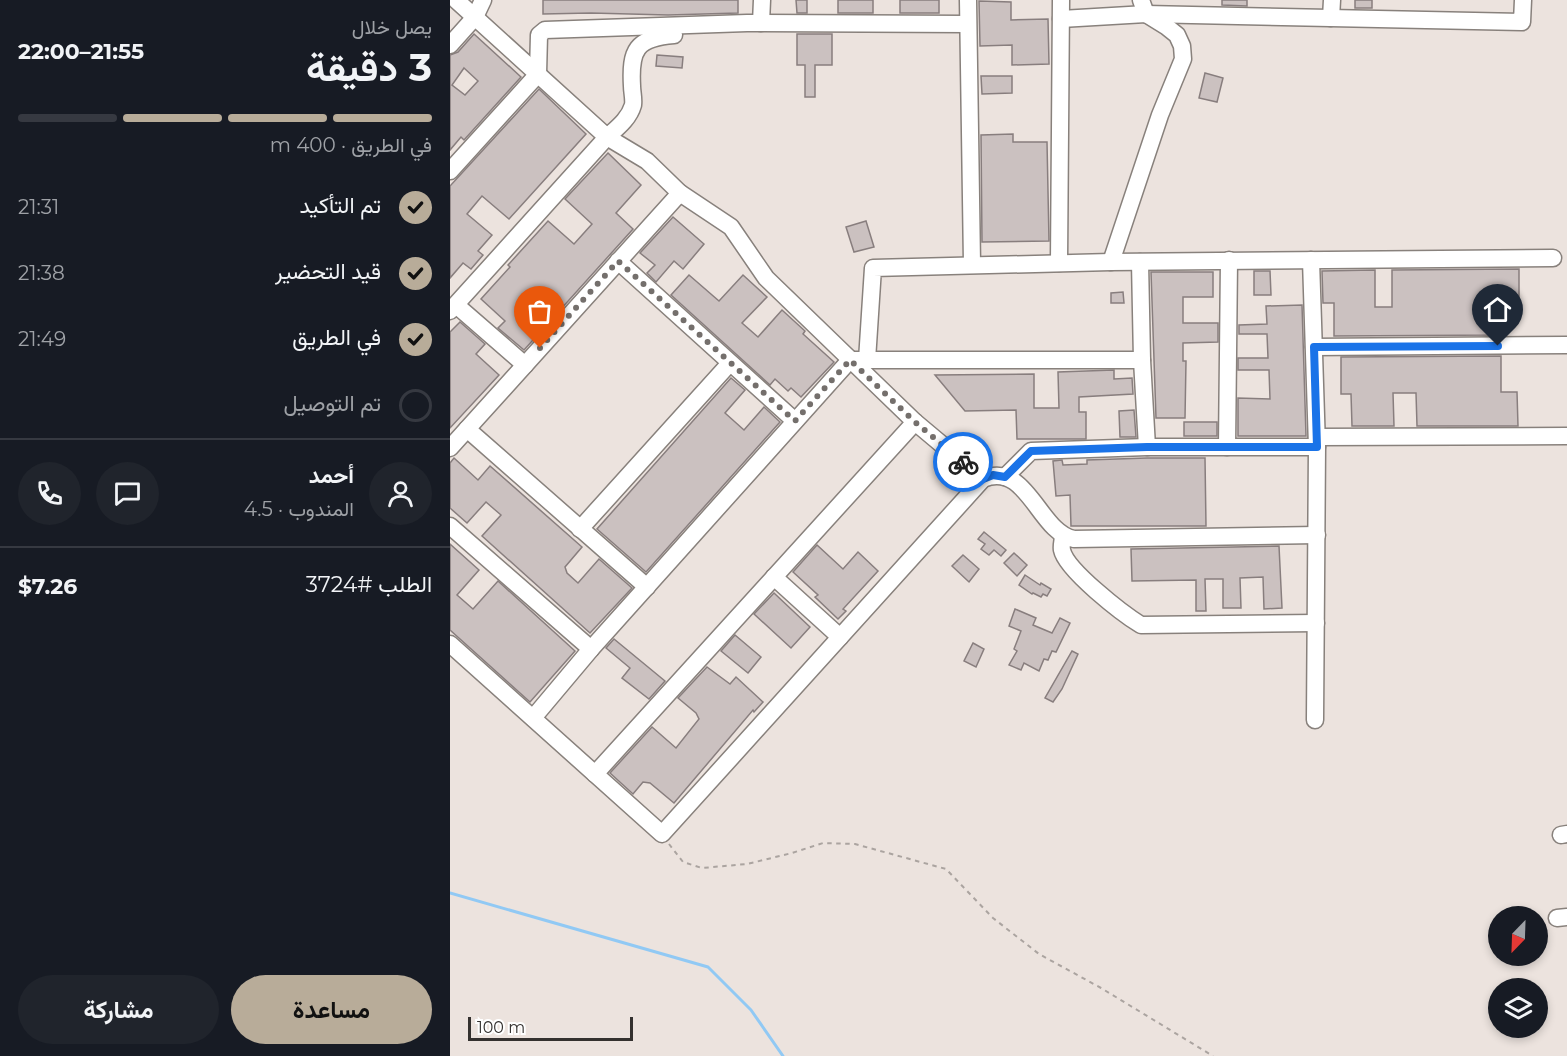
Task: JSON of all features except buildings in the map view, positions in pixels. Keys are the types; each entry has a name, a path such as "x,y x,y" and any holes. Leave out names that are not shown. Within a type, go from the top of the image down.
{"street":[{"path":"456,0 607,137 647,161 680,193 731,227 766,278 859,360 915,422 983,479"},
{"path":"450,45 475,17 483,0"},
{"path":"754,23 762,0"},
{"path":"968,0 972,264"},
{"path":"1059,263 1061,0"},
{"path":"1332,0 1332,18"},
{"path":"1061,19 1144,7 1332,18 1522,22 1523,0"},
{"path":"1111,262 1160,114 1183,59 1182,46 1177,35 1144,7"},
{"path":"525,365 453,308 607,137 626,119 633,104 631,65 641,45 652,37 726,32 754,23"},
{"path":"450,171 538,74 539,35 545,30 754,23 967,24"},
{"path":"450,448 680,193"},
{"path":"532,718 795,421 859,360 873,268 1229,260 1553,258"},
{"path":"1227,447 1229,260"},
{"path":"1311,260 1317,442 1315,720"},
{"path":"618,261 795,421"},
{"path":"1140,262 1147,447"},
{"path":"1314,347 1567,345"},
{"path":"859,360 1142,360"},
{"path":"580,529 730,363"},
{"path":"595,774 915,422"},
{"path":"467,429 646,587"},
{"path":"1005,477 1031,451 1567,436"},
{"path":"450,644 662,834 983,479 993,475 1005,477 1032,499 1063,536 1074,539 1317,536"},
{"path":"450,526 591,650"},
{"path":"1063,536 1062,552 1077,572 1121,613 1141,625 1316,623"},
{"path":"774,577 840,637"}],"path":[{"path":"662,834 683,862 702,868 747,864 792,854 823,843 855,844 946,869 993,918 1039,954 1101,988 1213,1056"}],"waterway":[{"path":"450,893 708,967 751,1010 783,1056"}],"way so far":[{"path":"540,348 618,261 795,421 850,360 915,422 963,462"}],"route":[{"path":"963,462 983,479 993,475 1005,477 1031,451 1147,447 1317,447 1314,347 1498,346"}]}
